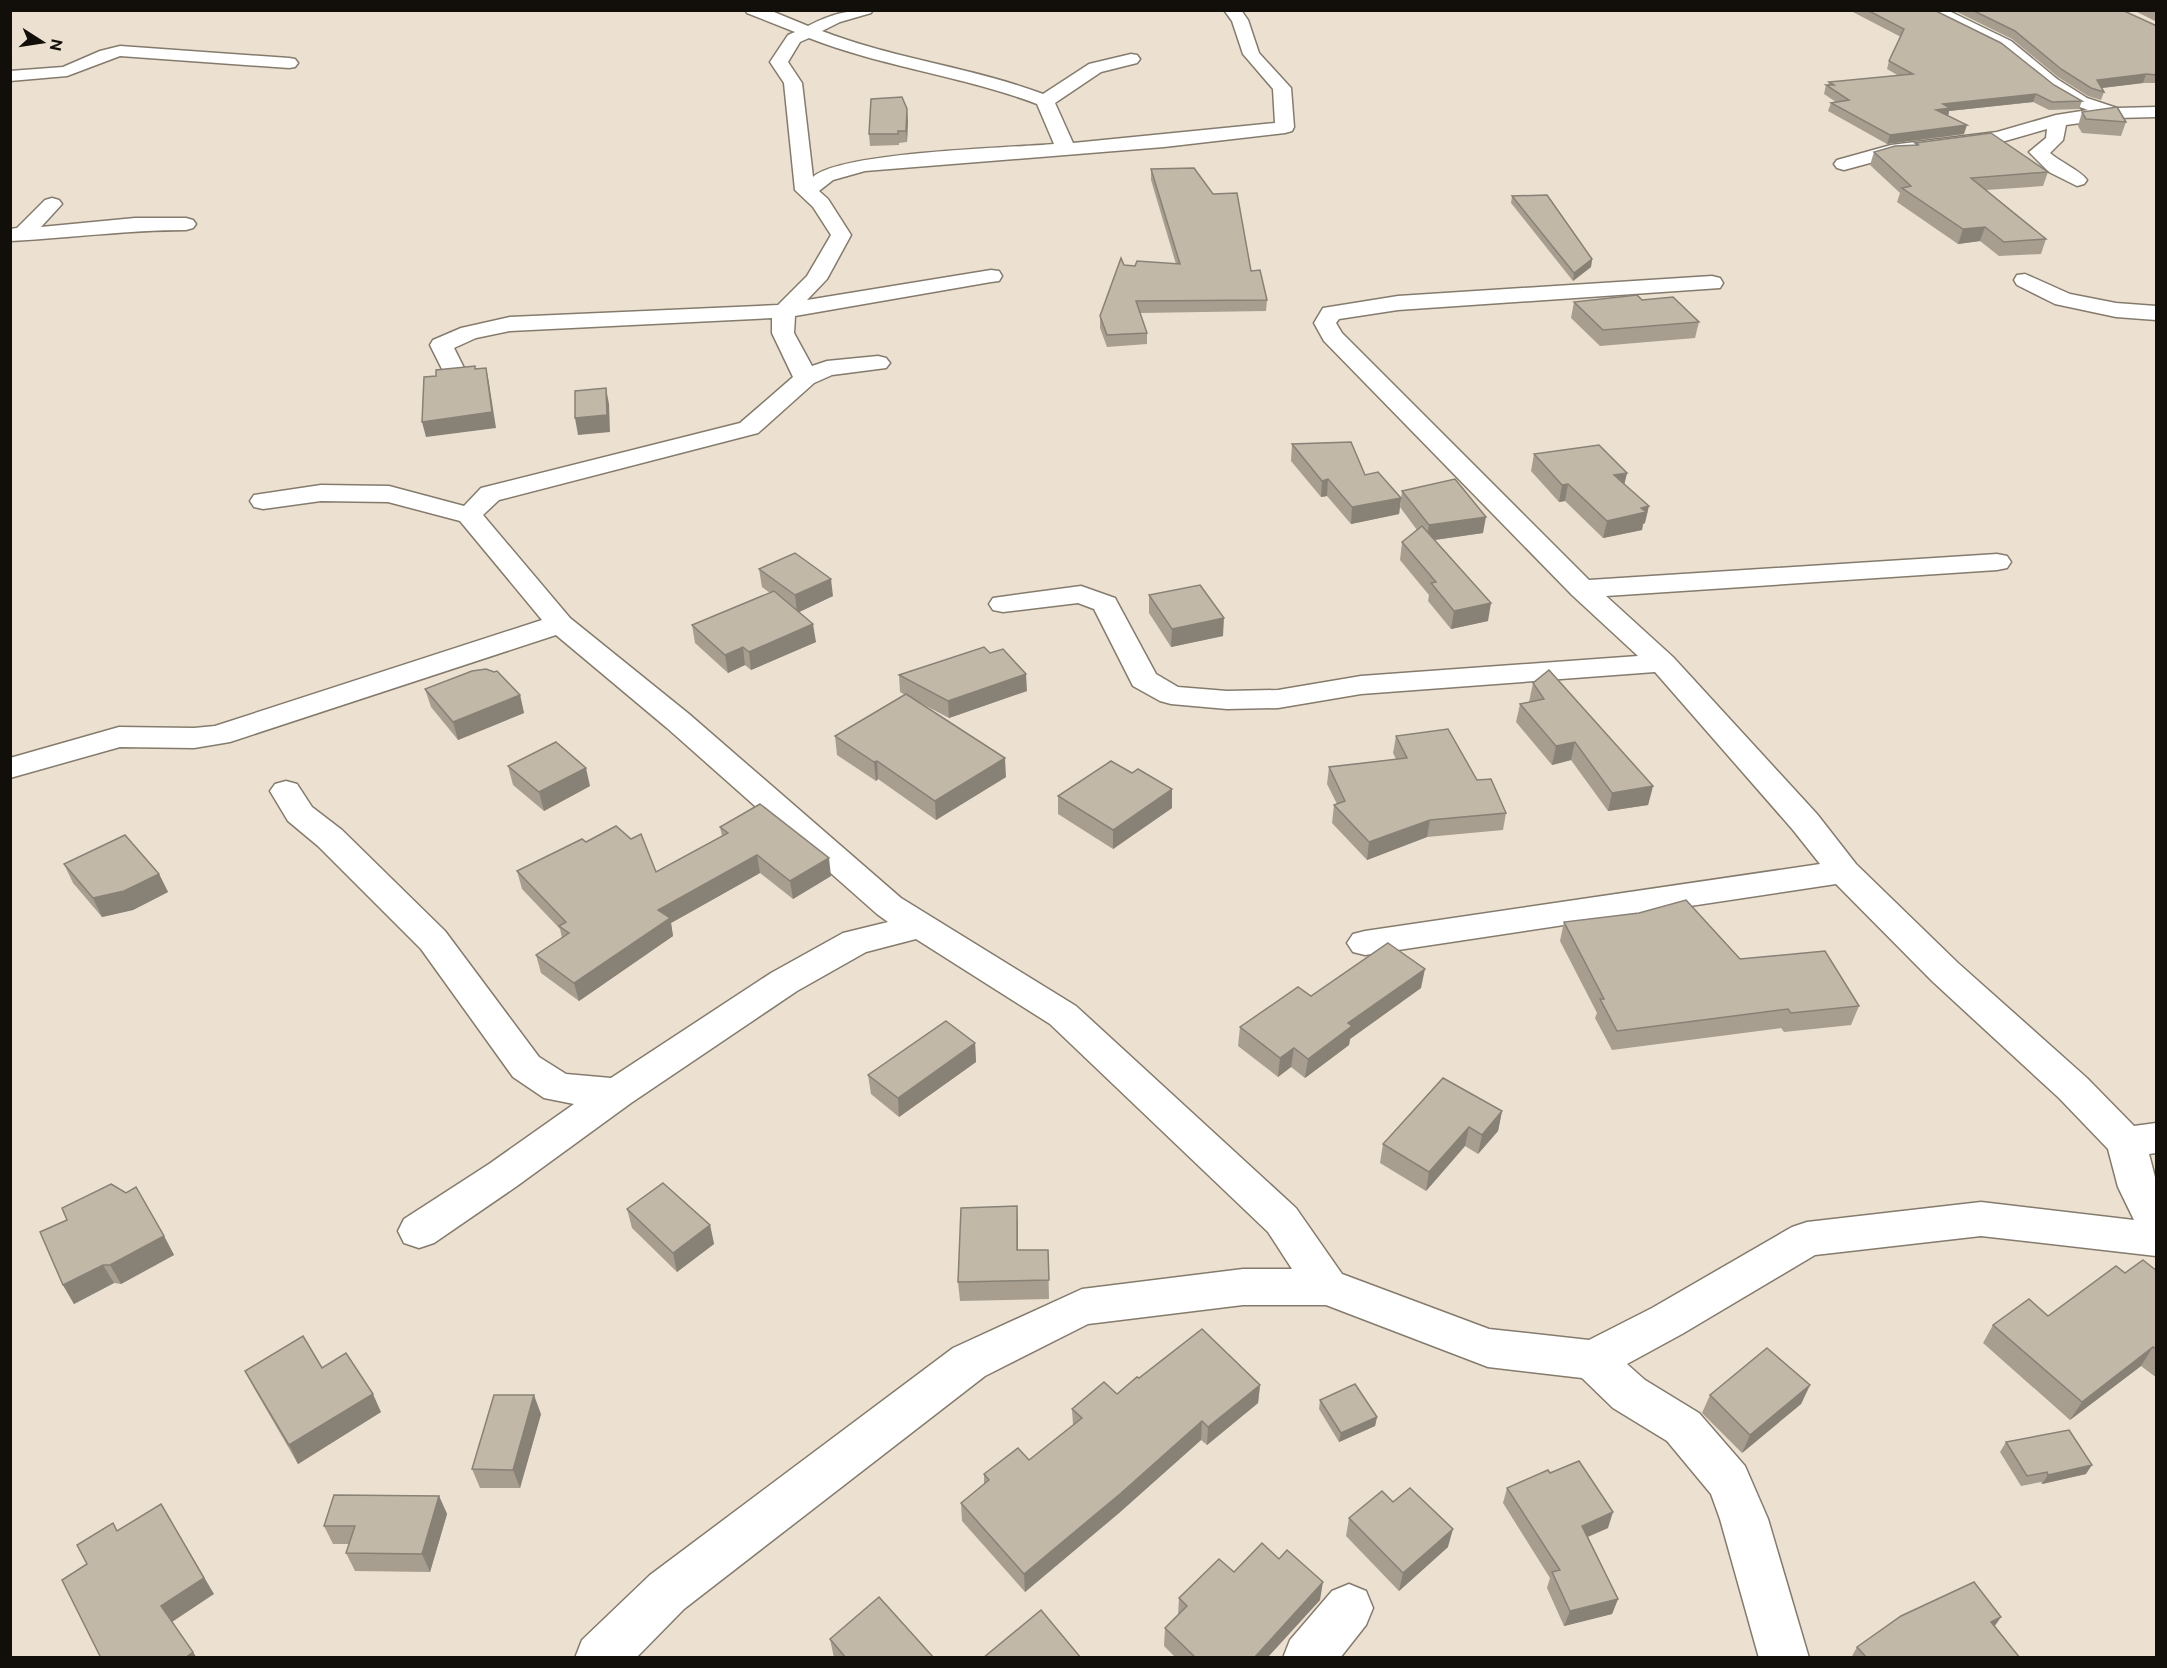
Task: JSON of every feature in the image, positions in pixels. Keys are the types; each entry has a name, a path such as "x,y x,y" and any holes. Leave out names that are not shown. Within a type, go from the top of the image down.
{"street":[{"path":"753,10 853,49 1013,89 1045,101 1065,147"},
{"path":"806,378 783,333 784,311 816,279 842,235 821,203 805,190 793,83 778,62 794,39 834,19 865,10"},
{"path":"805,190 816,185 826,176 864,165 1065,147 1164,141 1285,127 1282,88 1251,54 1240,20 1233,10"},
{"path":"1933,10 2006,45 2051,83 2081,102 2116,113"},
{"path":"10,76 65,72 81,67 102,55 120,51 289,63"},
{"path":"1045,101 1095,68 1131,59"},
{"path":"1844,164 1891,151 1998,137 2082,116 2157,112"},
{"path":"2038,152 2054,142 2058,133 2056,122"},
{"path":"1998,137 2038,152 2056,168 2077,180"},
{"path":"17,235 52,204"},
{"path":"17,235 91,230 135,224 186,224"},
{"path":"453,370 441,345 469,333 510,324 784,311 990,276"},
{"path":"2025,280 2062,299 2116,310 2157,313"},
{"path":"1712,283 1398,303 1331,313 1325,323 1332,336 1582,589 1663,663 1805,822 1844,872 1945,972 2073,1088 2141,1140 2138,1187 2157,1223"},
{"path":"469,515 490,494 749,428 806,378 828,368 878,363"},
{"path":"262,501 321,493 389,494 469,515 560,624 678,722 889,906 1063,1015 1282,1220 1327,1287"},
{"path":"1582,589 1997,562"},
{"path":"1003,604 1081,594 1105,604 1144,680 1171,695 1203,698 1278,699 1361,685 1663,663"},
{"path":"10,768 119,737 194,738 219,735 560,624"},
{"path":"286,790 300,814 330,838 433,940 526,1067 558,1088 616,1093"},
{"path":"1365,943 1844,872"},
{"path":"419,1232 503,1175 616,1093 784,982 855,942 921,926"},
{"path":"600,1658 667,1592 969,1362 1082,1307 1243,1287 1327,1287 1488,1348 1593,1360 1666,1321 1807,1239 1981,1219 2157,1239"},
{"path":"1593,1360 1629,1394 1683,1427 1729,1481 1744,1519 1784,1658"},
{"path":"1308,1658 1349,1608"}],"building":[{"path":"1867,10 1934,10 2001,43 2054,85 2082,101 2052,102 2036,94 1943,104 1950,108 1936,110 1967,125 1890,135 1831,103 1849,100 1826,85 1834,85 1829,82 1913,74 1889,61 1904,29"},
{"path":"1972,10 2122,10 2157,26 2157,75 2146,74 2097,80 2104,92 2091,88 2061,69 2015,31"},
{"path":"902,97 907,109 906,131 898,131 898,134 869,134 871,99"},
{"path":"2117,107 2126,122 2086,119 2082,112"},
{"path":"1991,133 2048,172 1971,178 2046,239 2004,242 1985,227 1963,229 1902,188 1911,186 1874,152 1895,146 1919,145 1915,143"},
{"path":"1194,168 1213,194 1237,193 1251,271 1260,270 1267,300 1136,301 1147,333 1107,335 1100,316 1121,258 1124,265 1135,266 1137,261 1180,264 1151,169"},
{"path":"1547,195 1592,259 1574,273 1512,196"},
{"path":"1637,295 1642,300 1673,297 1699,322 1603,330 1574,302"},
{"path":"475,366 475,369 486,368 492,412 422,422 424,377 436,376 436,370"},
{"path":"606,388 607,415 575,418 575,391"},
{"path":"1351,442 1365,475 1378,472 1401,498 1352,507 1328,479 1322,481 1292,444"},
{"path":"1599,445 1627,473 1614,475 1649,506 1641,508 1646,512 1607,521 1568,484 1562,485 1534,454"},
{"path":"1455,479 1486,517 1429,525 1402,491"},
{"path":"1422,526 1491,603 1454,611 1431,583 1436,582 1402,542"},
{"path":"795,553 831,579 795,595 759,569"},
{"path":"1200,585 1224,618 1172,629 1149,595"},
{"path":"774,591 813,624 749,652 743,647 725,655 692,625"},
{"path":"984,647 990,653 1003,649 1026,674 948,701 899,675"},
{"path":"486,669 497,671 520,695 453,722 425,689 472,671"},
{"path":"1549,670 1653,786 1612,793 1575,742 1556,746 1520,704 1544,699 1533,683"},
{"path":"906,694 1005,758 935,801 877,761 874,762 835,736"},
{"path":"1448,729 1477,780 1491,779 1506,813 1430,820 1369,842 1334,805 1345,801 1329,767 1407,758 1396,736"},
{"path":"556,742 586,768 539,792 508,766"},
{"path":"1111,761 1132,773 1138,769 1172,789 1113,830 1058,796"},
{"path":"760,804 829,858 790,881 757,855 658,910 670,918 574,983 536,955 569,933 559,926 566,922 517,871 582,839 586,842 616,826 631,839 641,834 656,872 728,833 720,827"},
{"path":"125,835 159,874 124,891 93,898 64,864"},
{"path":"1686,900 1740,959 1825,951 1859,1006 1791,1013 1788,1009 1617,1031 1600,999 1604,999 1564,922 1639,913"},
{"path":"1388,943 1425,969 1348,1023 1352,1026 1308,1059 1294,1048 1280,1058 1240,1027 1298,987 1311,996"},
{"path":"946,1021 975,1043 898,1098 868,1075"},
{"path":"1443,1078 1502,1111 1482,1135 1469,1127 1429,1172 1383,1144"},
{"path":"663,1183 710,1225 673,1253 627,1209"},
{"path":"111,1184 126,1193 136,1187 164,1236 110,1265 103,1265 63,1285 40,1232 67,1220 62,1208"},
{"path":"1017,1206 1017,1250 1048,1250 1049,1280 958,1282 961,1208"},
{"path":"2143,1260 2157,1271 2157,1350 2153,1347 2082,1402 1993,1325 2029,1299 2048,1316 2116,1266 2125,1273"},
{"path":"1202,1329 1260,1385 1208,1427 1202,1421 1120,1494 1024,1574 961,1503 989,1480 984,1474 1018,1448 1029,1460 1082,1418 1072,1409 1104,1382 1117,1394"},
{"path":"303,1336 322,1368 346,1353 373,1394 289,1445 245,1371"},
{"path":"1767,1348 1810,1385 1750,1435 1710,1395"},
{"path":"1355,1384 1377,1417 1341,1433 1320,1400"},
{"path":"494,1395 534,1395 513,1470 472,1469"},
{"path":"2069,1430 2092,1465 2048,1475 2047,1472 2027,1476 2006,1442"},
{"path":"1579,1461 1613,1512 1582,1526 1618,1599 1570,1611 1552,1572 1560,1570 1507,1488 1548,1470 1550,1473"},
{"path":"1410,1488 1453,1529 1403,1573 1349,1518 1382,1491 1393,1502"},
{"path":"334,1495 439,1496 422,1554 346,1553 355,1526 324,1526"},
{"path":"161,1504 204,1578 161,1606 193,1652 185,1658 101,1658 62,1580 87,1564 77,1545 113,1523 117,1531"},
{"path":"1262,1543 1279,1559 1287,1550 1323,1582 1254,1658 1196,1658 1165,1628 1187,1606 1179,1598 1219,1559 1234,1572"},
{"path":"1974,1582 2001,1617 1991,1622 2020,1658 1867,1658 1857,1647 1901,1616"},
{"path":"879,1597 934,1658 846,1658 830,1639"},
{"path":"1041,1610 1081,1658 983,1658"}]}
